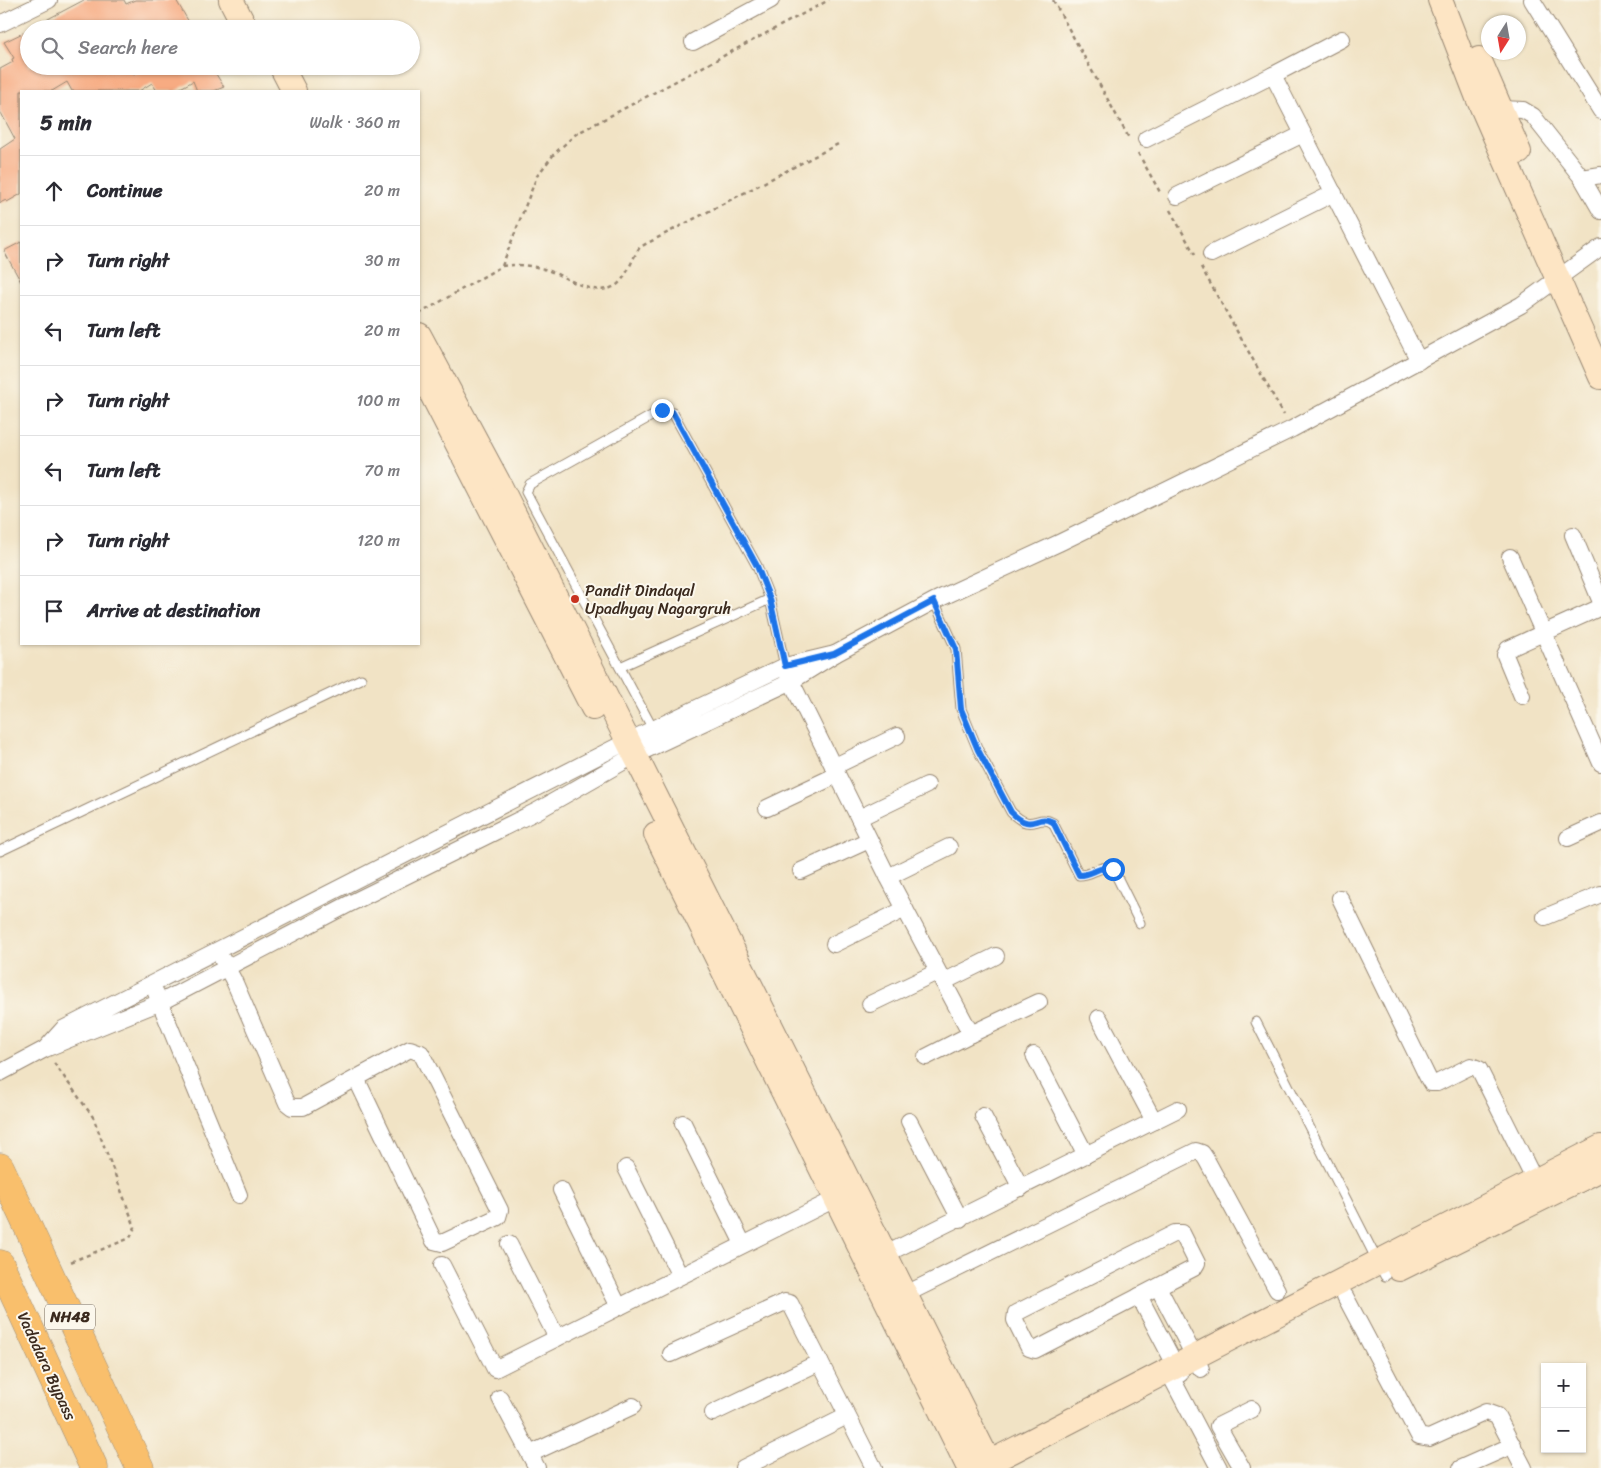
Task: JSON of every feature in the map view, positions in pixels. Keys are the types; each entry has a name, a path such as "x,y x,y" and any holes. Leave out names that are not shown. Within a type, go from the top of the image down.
{"highway":[{"name":"NH48","path":"0,1167 140,1468"},
{"name":"Vadodara Bypass","path":"0,1264 94,1468"}],"street":[{"path":"0,24 49,0"},
{"path":"231,0 241,20"},
{"path":"246,0 256,20"},
{"path":"692,42 771,0"},
{"path":"1440,0 1478,98 1563,275 1601,344"},
{"path":"1453,0 1502,108 1601,377"},
{"path":"1532,0 1601,111"},
{"path":"1146,139 1342,40"},
{"path":"270,75 277,90"},
{"path":"286,75 293,90"},
{"path":"1273,75 1419,361"},
{"path":"1502,108 1523,110 1533,116 1582,178 1601,211"},
{"path":"1169,200 1303,134"},
{"path":"1582,178 1601,175"},
{"path":"1203,259 1334,193"},
{"path":"657,736 790,682 834,654 934,601 1061,542 1292,429 1521,306 1601,247"},
{"path":"420,337 498,482 625,752 983,1467"},
{"path":"420,371 625,752"},
{"path":"1573,536 1601,602"},
{"path":"1510,557 1601,763"},
{"path":"1522,696 1506,652 1601,607"},
{"path":"44,1049 63,1029 217,951 657,736 785,666 834,654"},
{"path":"785,666 790,682 869,840 970,1034"},
{"path":"767,808 897,736"},
{"path":"0,1073 44,1049 161,1002 458,849 537,811 625,752"},
{"path":"859,818 927,785"},
{"path":"1568,838 1601,823"},
{"path":"801,871 869,840"},
{"path":"888,877 949,847"},
{"path":"1545,917 1601,894"},
{"path":"1340,898 1431,1083 1437,1083 1471,1066 1479,1069 1536,1181"},
{"path":"834,944 905,909"},
{"path":"217,951 227,967 287,1103 292,1107 303,1107 356,1078 410,1049 421,1053 500,1210 498,1217 442,1243 434,1241 356,1078"},
{"path":"870,1004 996,956"},
{"path":"152,984 239,1195"},
{"path":"926,1057 1039,1002"},
{"path":"1099,1018 1154,1121"},
{"path":"1034,1055 1086,1155"},
{"path":"886,1254 960,1219 1178,1109"},
{"path":"983,1116 1021,1188"},
{"path":"909,1121 960,1219"},
{"path":"683,1123 743,1244"},
{"path":"983,1467 1345,1296 1382,1269 1536,1181 1601,1147"},
{"path":"906,1294 1196,1151 1202,1153 1206,1159 1277,1290"},
{"path":"626,1168 680,1276"},
{"path":"1014,1468 1183,1371 1382,1269 1601,1169"},
{"path":"561,1190 619,1307"},
{"path":"442,1265 495,1369 845,1194"},
{"path":"845,1194 886,1254 906,1294 983,1467"},
{"path":"1175,1233 1182,1233 1197,1263 1196,1266 1139,1296 1035,1350 1029,1348 1014,1316 1016,1313 1175,1233"},
{"path":"509,1244 557,1338"},
{"path":"1158,1287 1202,1434 1219,1468"},
{"path":"1139,1296 1183,1371"},
{"path":"1345,1296 1419,1436 1429,1438 1486,1412 1497,1416 1524,1468"},
{"path":"671,1354 788,1302 874,1468"},
{"path":"713,1413 820,1362"},
{"path":"500,1398 533,1461 633,1406"},
{"path":"1202,1434 1252,1409"},
{"path":"743,1468 847,1416"},
{"path":"1218,1426 1242,1468"},
{"path":"1461,1468 1513,1445"}],"lane":[{"path":"657,736 526,492 530,484 662,410 668,410 673,413 757,566 770,599 785,666"},
{"path":"620,667 770,599"},
{"path":"934,601 956,649 961,709 978,750 1011,812 1019,820 1029,824 1044,820 1053,822 1079,875 1106,867 1113,869 1140,923"},
{"path":"0,851 361,679"},
{"path":"1256,1022 1382,1269"}],"path":[{"path":"502,266 537,176 554,154 576,134 829,0"},
{"path":"1053,0 1203,259 1292,429"},
{"path":"420,313 502,266 514,264 547,270 572,282 590,287 608,288 623,278 640,247 840,143"},
{"path":"44,1049 92,1117 135,1227 130,1238 49,1271"}],"building":[{"path":"84,0 124,0 126,4 135,0 176,0 188,20 46,20"},
{"path":"20,34 20,75 217,75 224,87 216,90 197,90 193,81 177,90 156,90 152,83 141,90 71,90 67,82 54,90 20,90 20,195 7,202 6,200 0,203 0,149 15,139 0,111 0,69 13,62 12,59 14,58 4,42"},
{"path":"20,243 20,280 4,251"}],"place":[{"name":"Pandit Dindayal Upadhyay Nagargruh","path":"575,599"}],"route":[{"path":"662,410 668,410 673,413 757,566 770,599 785,666 834,654 934,601 956,649 961,709 978,750 1011,812 1019,820 1029,824 1044,820 1053,822 1079,875 1106,867 1113,869"}]}
